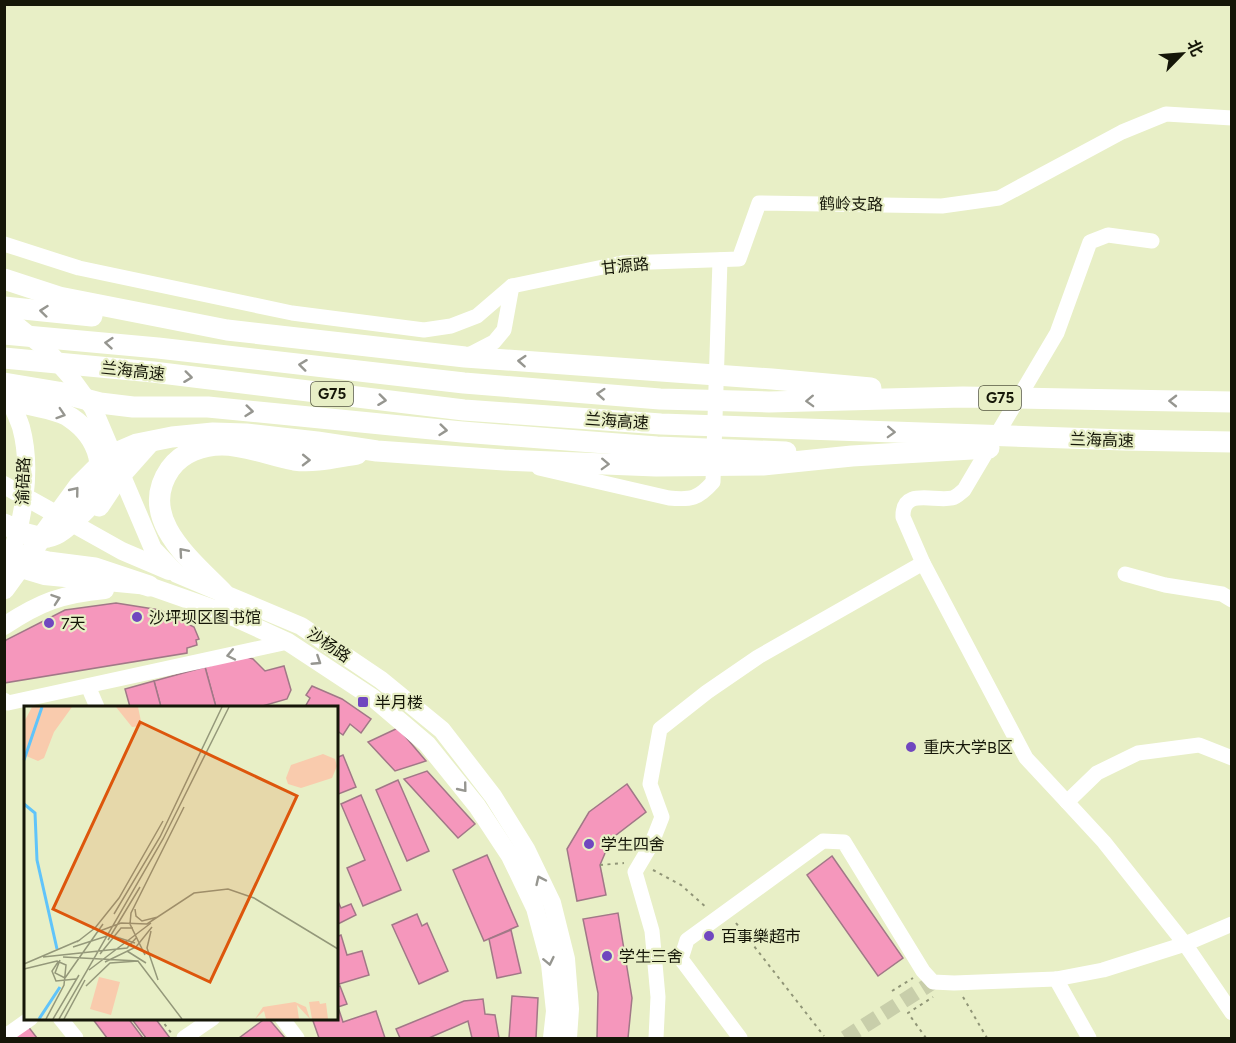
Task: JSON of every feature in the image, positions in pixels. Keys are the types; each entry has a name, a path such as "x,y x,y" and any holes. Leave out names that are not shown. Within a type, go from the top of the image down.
{"highway":[{"path":"4,279 59,297 227,330"},
{"path":"4,307 465,357 772,379 963,397"},
{"name":"兰海高速","path":"4,334 158,348 464,383 660,399 769,402 963,397 1232,402"},
{"name":"兰海高速","path":"4,358 153,372 464,410 661,424 1232,442"},
{"path":"4,383 122,406 208,406 462,432 657,457"},
{"path":"4,400 69,416 88,431 97,450 100,467 99,486 90,505 66,528 48,537 23,533 4,524"},
{"path":"4,537 23,546 55,546 83,531 117,479 145,446 180,417 208,406"},
{"path":"4,589 79,486 109,456 137,444 172,437 213,433 316,442 377,451 504,460 852,456 1124,440"},
{"path":"224,594 182,551 169,534 161,515 159,496 164,480 172,466 181,457 195,450 224,445 296,460 312,461 377,451"},
{"path":"4,552 48,562 95,568 149,586"}],"main road":[{"name":"沙杨路","path":"4,315 46,349 93,408 153,549 177,574 301,626 381,680 442,730 493,796 526,849 552,903 566,959 570,1009 568,1038"},
{"name":"渝碚路","path":"4,389 20,426 26,479 18,529 4,573"},
{"path":"4,485 122,550 177,574"},
{"name":"沙杨路","path":"4,564 44,576 149,586 220,610 288,642 373,698 427,744 477,806 510,856 535,908 550,964 555,1011 552,1038"},
{"path":"4,626 51,599 74,593 149,586"}],"street":[{"name":"鹤岭支路","path":"739,260 759,203 942,206 999,198 1122,132 1166,114 1232,118"},
{"path":"1152,241 1108,235 1090,242 1057,333 964,490 951,499 916,498 906,503 903,508 903,517 923,563 1026,758 1104,842 1185,944 1232,1013"},
{"path":"4,243 79,268 292,313 424,330 451,327 477,316 512,286"},
{"path":"504,460 669,498 687,499 702,495 713,482 720,260"},
{"name":"甘源路","path":"512,286 622,263 739,260"},
{"path":"465,357 494,342 504,330 512,286"},
{"path":"656,1038 658,997 652,931 636,872 651,845 662,817 650,784 660,729 707,692 758,657 923,563"},
{"path":"1125,574 1166,585 1222,594 1232,600"},
{"path":"4,700 8,703 288,642"},
{"path":"88,686 97,706"},
{"path":"1067,802 1097,773 1138,753 1199,745 1232,758"},
{"path":"740,1038 681,959 687,940 823,840 844,842 923,971 933,982 1056,979 1103,969 1185,944 1232,924"},
{"path":"1056,979 1089,1038"},
{"path":"4,1037 28,1019"},
{"path":"61,1019 75,1038"},
{"path":"184,1038 210,1019"},
{"path":"283,1019 297,1038"}],"path":[{"path":"600,865 621,863 631,865"},
{"path":"651,868 681,885 722,914 824,1036"},
{"path":"892,991 923,971"},
{"path":"926,1038 908,1013 954,983 987,1038"},
{"path":"162,1019 176,1038"}],"building":[{"path":"116,603 160,610 194,627 199,639 196,640 197,645 187,648 187,653 4,683 4,643 6,640 65,610"},
{"path":"244,656 253,659 265,671 284,666 291,690 287,699 262,706 216,706 205,667"},
{"path":"205,667 216,706 161,706 154,681"},
{"path":"154,681 161,706 130,706 125,689"},
{"path":"312,686 342,699 371,719 361,733 350,724 343,735 338,731 338,706 306,706 310,698 306,695"},
{"path":"398,728 426,761 395,771 368,742"},
{"path":"343,755 356,787 338,794 338,757"},
{"path":"427,771 475,824 458,838 404,779"},
{"path":"398,780 429,851 407,861 376,790"},
{"name":"学生四舍","path":"627,784 646,812 611,839 600,865 606,895 577,901 567,849 589,812"},
{"path":"361,795 401,890 363,906 347,868 365,860 341,804"},
{"path":"487,855 518,926 484,941 453,870"},
{"path":"832,856 903,958 878,976 807,875"},
{"path":"338,901 341,908 351,904 356,915 338,924"},
{"name":"学生三舍","path":"618,913 632,998 628,1038 597,1038 598,993 583,919"},
{"path":"417,914 422,926 427,923 448,971 419,984 392,925"},
{"path":"511,930 521,973 497,978 489,939"},
{"path":"341,935 347,955 362,951 369,975 338,984 338,936"},
{"path":"338,986 340,986 347,1004 338,1007"},
{"path":"512,996 538,998 536,1038 509,1038"},
{"path":"483,999 485,1014 495,1015 499,1038 472,1038 468,1021 429,1038 400,1038 396,1029 464,1001"},
{"path":"338,1007 343,1022 376,1011 385,1038 319,1038 312,1019 338,1019"},
{"path":"93,1019 129,1019 143,1038 107,1038"},
{"path":"132,1019 156,1019 170,1038 146,1038"},
{"path":"265,1019 269,1019 285,1038 239,1038"},
{"path":"27,1025 37,1038 9,1038"}],"tunnel":[{"path":"845,1038 933,982"}],"place":[{"name":"沙坪坝区图书馆","path":"137,617"},
{"name":"7天","path":"49,623"},
{"name":"半月楼","path":"363,702"},
{"name":"重庆大学B区","path":"911,747"},
{"name":"学生四舍","path":"589,844"},
{"name":"百事樂超市","path":"709,936"},
{"name":"学生三舍","path":"607,956"}]}
